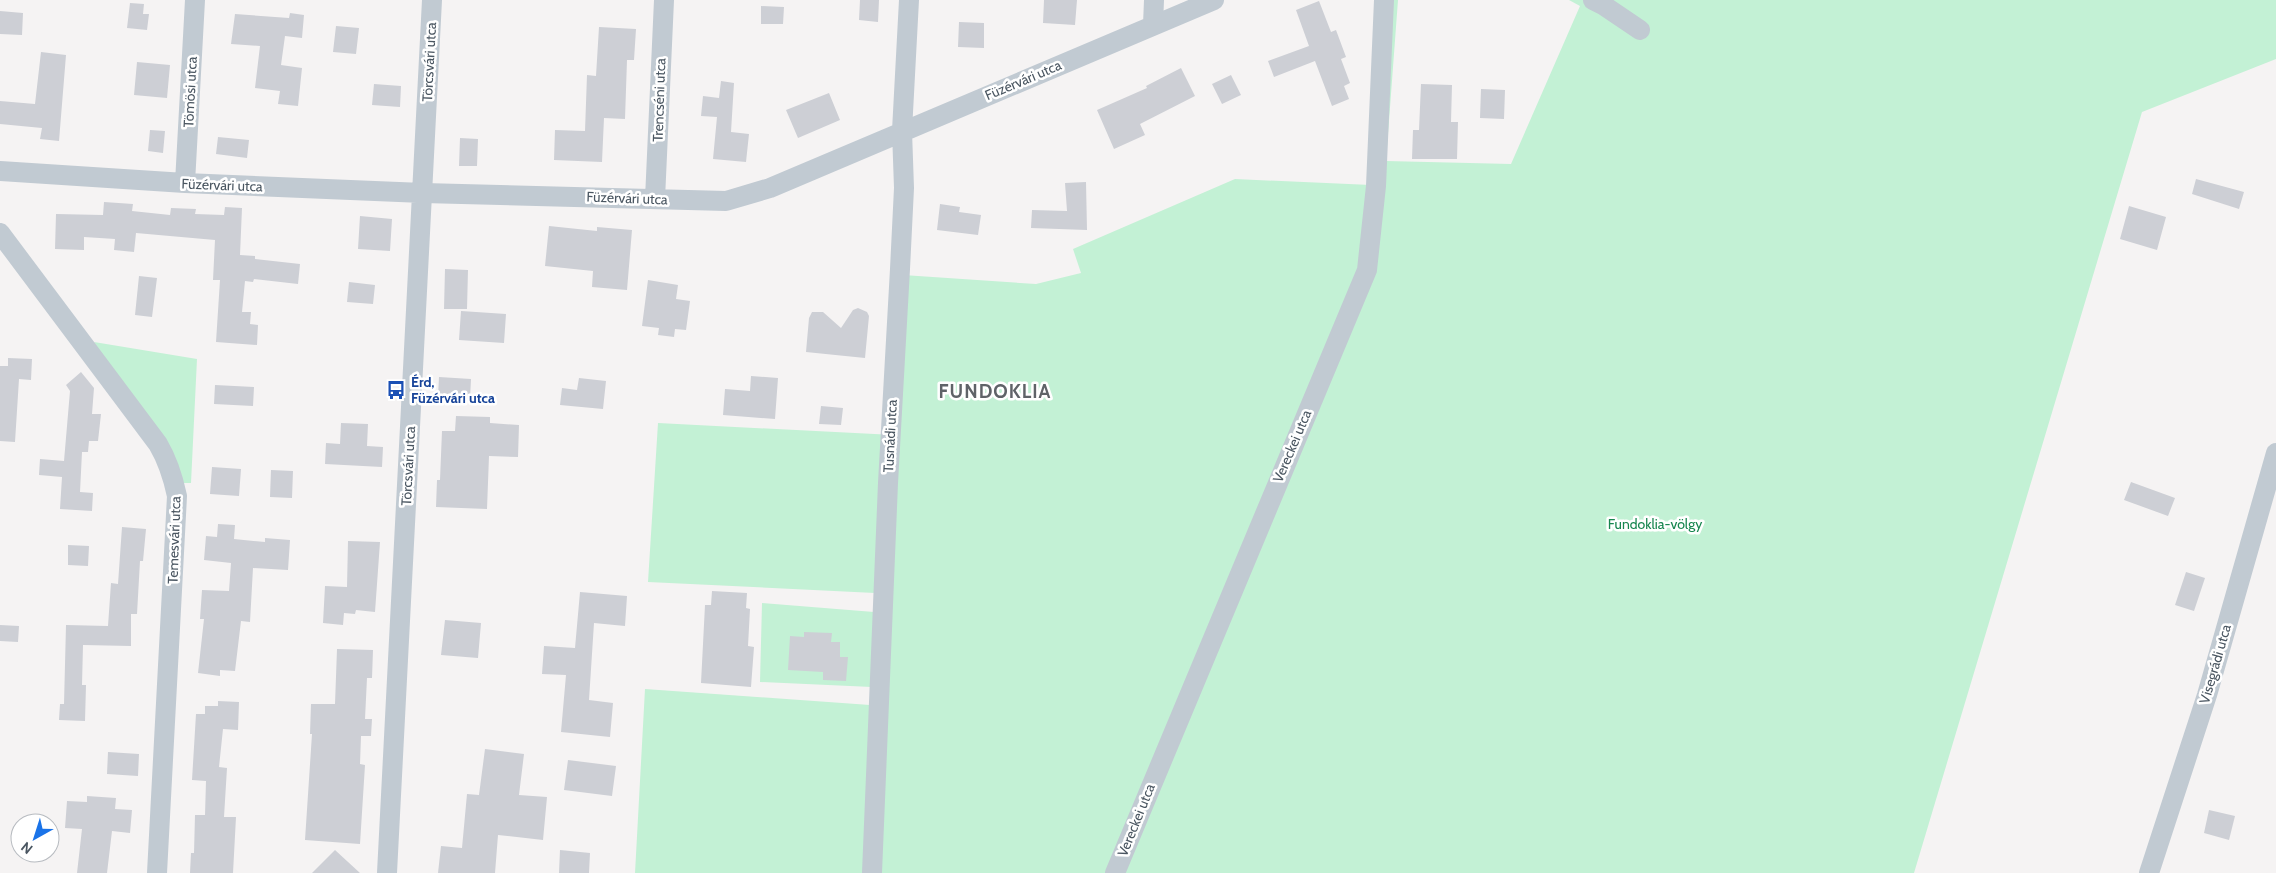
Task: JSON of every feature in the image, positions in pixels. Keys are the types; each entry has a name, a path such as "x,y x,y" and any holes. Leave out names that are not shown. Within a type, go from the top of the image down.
{"street":[{"name":"Tömösi utca","path":"185,184 195,0"},
{"name":"Törcsvári utca","path":"387,873 424,193 432,0"},
{"name":"Trencséni utca","path":"655,199 664,0"},
{"name":"Tusnádi utca","path":"872,873 888,483 903,206 902,130 909,0"},
{"path":"1153,25 1154,0"},
{"name":"Füzérvári utca","path":"0,172 185,184 424,193 705,202 741,198 770,188 902,130 1214,0"},
{"name":"Vereckei utca","path":"1115,873 1367,270 1376,186 1384,0"},
{"path":"1593,0 1604,5 1640,30"},
{"name":"Temesvári utca","path":"0,233 158,444 167,460 177,496 157,873"},
{"name":"Visegrádi utca","path":"2149,873 2207,695 2276,453"}],"green space":[{"name":"Fundoklia-völgy","path":"1375,0 1398,0 1386,161 1511,164 1580,6 1569,0 2276,0 2276,59 2142,112 1914,873 635,873 645,689 870,705 872,687 760,682 762,603 874,612 875,593 648,582 658,423 894,435 903,275 1036,284 1081,273 1073,249 1235,179 1371,185"},
{"path":"94,342 197,359 191,483 179,483"}],"building":[{"path":"860,0 879,0 878,22 859,20"},
{"path":"1044,0 1077,0 1075,25 1043,23"},
{"path":"1319,1 1331,32 1336,30 1346,57 1341,59 1350,83 1344,86 1349,99 1332,106 1315,61 1274,77 1268,61 1309,46 1296,10"},
{"path":"130,3 144,4 143,14 149,14 147,30 127,28"},
{"path":"761,6 784,7 783,24 761,24"},
{"path":"0,11 23,13 22,35 0,34"},
{"path":"290,13 304,15 302,38 285,36 281,65 302,68 298,106 278,104 280,91 255,88 260,46 231,44 235,14 289,18"},
{"path":"959,22 984,23 984,48 958,47"},
{"path":"336,26 359,28 356,54 333,52"},
{"path":"599,27 636,29 634,60 627,60 625,119 604,118 602,162 554,160 555,130 585,131 587,75 596,76"},
{"path":"41,52 66,55 59,141 40,139 42,128 0,124 0,101 35,104"},
{"path":"137,62 170,65 167,98 134,95"},
{"path":"1181,68 1195,96 1140,124 1145,135 1114,149 1097,110 1147,88 1146,86"},
{"path":"1231,75 1241,95 1222,104 1212,84"},
{"path":"721,81 734,83 731,132 749,134 746,162 713,159 717,117 701,116 703,96 719,98"},
{"path":"374,84 401,86 400,107 372,105"},
{"path":"1421,84 1452,85 1451,122 1458,122 1457,159 1412,159 1413,130 1419,130"},
{"path":"1481,89 1505,90 1504,119 1480,118"},
{"path":"829,93 840,120 798,138 786,110"},
{"path":"150,130 165,131 163,153 148,151"},
{"path":"218,137 249,140 247,158 216,154"},
{"path":"460,138 478,139 477,166 459,166"},
{"path":"2196,179 2244,192 2239,209 2192,194"},
{"path":"1086,182 1087,230 1031,228 1032,210 1067,211 1065,183"},
{"path":"104,202 133,204 132,211 170,215 171,208 196,209 195,214 224,215 225,207 242,208 240,255 255,256 255,259 300,264 298,284 254,279 253,282 245,281 242,312 251,312 250,324 258,325 257,345 216,342 220,280 213,280 215,240 136,233 134,252 114,250 115,239 84,237 84,250 55,249 56,214 103,215"},
{"path":"940,204 960,207 959,212 981,215 978,235 937,230"},
{"path":"2129,206 2166,217 2157,250 2120,239"},
{"path":"360,216 392,219 390,251 358,249"},
{"path":"549,226 597,231 597,227 632,230 627,290 592,287 593,271 545,266"},
{"path":"445,269 468,270 467,309 444,309"},
{"path":"139,276 157,278 152,317 135,315"},
{"path":"648,280 678,285 676,299 690,301 686,330 675,329 674,337 658,335 659,328 642,326"},
{"path":"349,282 375,285 373,304 347,302"},
{"path":"858,308 867,312 869,316 865,358 806,352 809,318 812,312 823,312 841,328 853,310"},
{"path":"461,311 506,314 504,343 459,340"},
{"path":"8,358 32,359 31,380 19,379 15,442 0,441 0,366 8,366"},
{"path":"81,372 94,388 92,414 101,414 98,441 89,441 88,452 82,452 80,492 93,493 92,511 60,509 62,477 39,475 40,459 64,461 70,391 66,385"},
{"path":"751,376 778,378 775,419 723,415 725,389 750,391"},
{"path":"439,377 471,379 470,399 438,397"},
{"path":"579,378 606,381 603,409 560,405 562,388 577,390"},
{"path":"215,385 254,387 253,406 214,404"},
{"path":"821,406 843,408 841,425 819,424"},
{"path":"456,416 490,417 490,423 519,425 518,457 489,456 487,509 436,507 437,480 440,480 442,431 455,431"},
{"path":"341,423 368,424 367,446 383,447 382,467 325,464 326,443 340,444"},
{"path":"212,467 241,469 239,496 210,494"},
{"path":"271,470 293,471 292,498 270,497"},
{"path":"2131,482 2175,498 2168,516 2124,500"},
{"path":"218,524 235,525 234,539 265,542 265,538 290,540 288,570 253,568 250,622 241,621 235,671 220,670 220,676 198,673 204,619 200,619 202,590 229,591 231,563 204,560 206,536 217,537"},
{"path":"122,527 146,529 143,561 140,561 137,614 131,614 131,646 83,645 82,685 86,685 85,721 59,720 60,704 64,704 66,625 108,626 111,583 118,584"},
{"path":"348,541 380,542 375,612 356,610 355,614 344,613 343,625 323,623 325,586 347,587"},
{"path":"68,545 89,546 88,566 68,565"},
{"path":"2186,572 2205,578 2194,611 2175,605"},
{"path":"712,591 747,593 746,608 750,609 748,646 754,647 751,687 701,683 705,605 711,605"},
{"path":"580,592 627,596 625,626 594,623 589,700 613,703 610,737 561,732 566,675 542,674 544,646 575,648"},
{"path":"445,620 481,623 478,658 441,655"},
{"path":"0,625 19,626 18,642 0,641"},
{"path":"804,632 832,633 831,642 840,642 840,657 848,657 846,681 823,680 823,672 788,670 790,636 804,637"},
{"path":"337,649 373,650 372,678 367,678 365,719 372,719 371,736 361,736 360,764 365,765 360,844 305,840 312,734 310,734 311,704 335,704"},
{"path":"218,701 239,702 238,730 223,729 219,767 227,768 224,817 236,817 233,873 190,873 191,853 194,853 195,815 205,815 206,781 192,780 196,714 205,714 205,706 218,706"},
{"path":"485,749 524,754 519,795 547,797 543,840 498,835 495,873 438,873 441,846 462,848 467,794 479,795"},
{"path":"108,752 139,754 138,776 107,774"},
{"path":"568,760 616,766 612,796 564,790"},
{"path":"87,796 116,798 115,809 132,810 130,833 112,831 107,873 77,873 82,829 65,828 67,801 87,802"},
{"path":"2209,810 2235,816 2229,840 2204,833"},
{"path":"335,850 360,873 312,873"},
{"path":"560,850 590,853 589,873 559,873"}],"place":[{"name":"Érd, Füzérvári utca","path":"396,390"}],"district":[{"name":"FUNDOKLIA","path":"995,391"}]}
